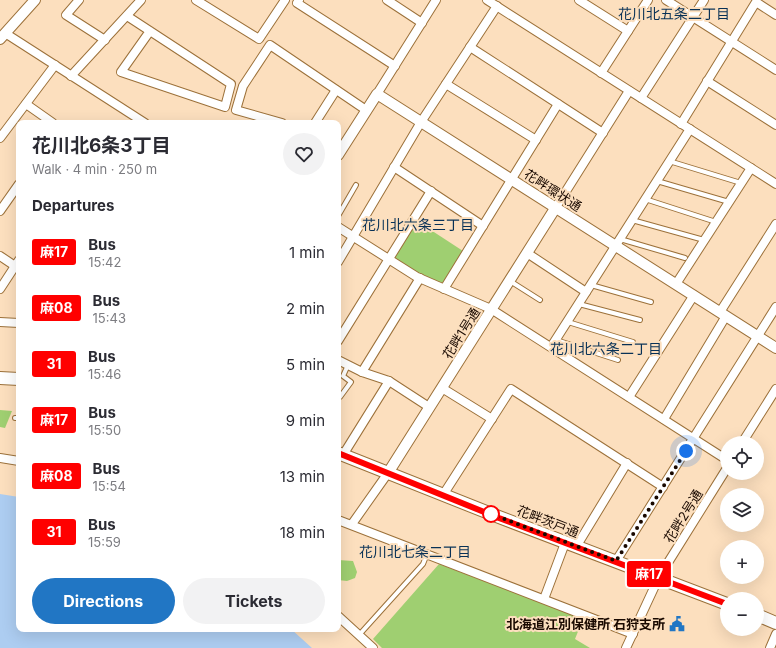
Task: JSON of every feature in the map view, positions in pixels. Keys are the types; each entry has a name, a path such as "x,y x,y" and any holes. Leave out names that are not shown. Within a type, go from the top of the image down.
{"main road":[{"path":"0,378 16,380"},
{"name":"花畔茨戸通","path":"341,454 571,545 720,601"},
{"path":"764,618 776,623"}],"street":[{"path":"35,0 2,36 55,65 140,120"},
{"path":"80,0 66,15 105,40"},
{"path":"72,76 141,0"},
{"path":"196,0 259,39 285,0"},
{"path":"299,0 297,3 395,66"},
{"path":"387,0 422,23"},
{"path":"341,150 436,0"},
{"path":"487,0 776,184"},
{"path":"579,0 628,31"},
{"path":"601,73 648,0"},
{"path":"666,0 776,70"},
{"path":"641,98 704,0"},
{"path":"681,124 756,2 776,15"},
{"path":"341,257 421,122 497,6"},
{"path":"127,16 150,31 231,84 225,107 121,72 150,31"},
{"path":"271,120 236,110 243,86 270,45 366,110"},
{"path":"470,47 603,133"},
{"path":"0,138 55,65"},
{"path":"707,81 776,125"},
{"path":"446,84 536,140"},
{"path":"317,120 336,90"},
{"path":"556,208 629,91"},
{"name":"花畔環状通","path":"377,94 556,208 617,242 676,284 776,348"},
{"path":"26,104 49,120"},
{"path":"444,289 558,104"},
{"path":"553,344 690,129"},
{"path":"394,167 483,226"},
{"path":"676,284 751,168"},
{"path":"0,211 16,188"},
{"path":"341,336 431,191"},
{"name":"花畔1号通","path":"388,472 556,208"},
{"path":"664,419 776,224"},
{"path":"341,229 420,278 491,309 553,344 629,397 720,456"},
{"path":"527,253 588,288"},
{"path":"0,256 16,263"},
{"path":"0,290 16,265"},
{"path":"362,372 420,278"},
{"path":"629,397 694,295"},
{"path":"616,561 776,307"},
{"path":"0,322 16,323"},
{"path":"341,361 362,372 389,381 429,407"},
{"path":"341,453 389,381"},
{"path":"442,388 492,419"},
{"path":"443,495 511,389 663,487"},
{"path":"746,436 776,389"},
{"path":"0,458 16,461"},
{"path":"544,599 571,545 627,463"},
{"path":"352,524 388,472"},
{"name":"花畔2号通","path":"626,648 659,577 720,479"},
{"path":"341,521 633,634"},
{"path":"341,619 373,648"},
{"path":"770,648 776,634"}],"lane":[{"path":"669,161 741,183"},
{"path":"657,181 729,202"},
{"path":"341,211 356,185"},
{"path":"645,199 716,222"},
{"path":"632,220 704,241"},
{"path":"617,242 685,258"},
{"path":"509,281 540,300"},
{"path":"588,288 651,302"},
{"path":"578,304 640,320"},
{"path":"567,321 633,342"},
{"path":"553,344 618,360"},
{"path":"341,396 351,382 343,376 349,365"},
{"path":"359,635 423,564 427,554"}],"green space":[{"path":"417,221 463,251 444,282 441,283 419,273 395,259"},
{"path":"0,410 12,411 5,428 0,427"},
{"path":"341,560 353,561 357,572 355,578 347,581 341,580"},
{"path":"439,564 583,619 575,639 590,648 382,648 373,639"}],"water":[{"path":"0,494 16,497 16,632 294,632 312,648 0,648"}],"bus line":[{"name":"麻17","path":"341,454 499,518 720,601"}],"place":[{"name":"北海道江別保健所 石狩支所","path":"677,624"}],"district":[{"name":"花川北五条二丁目","path":"674,13"},
{"name":"花川北六条三丁目","path":"418,224"},
{"name":"花川北六条二丁目","path":"606,348"},
{"name":"花川北七条二丁目","path":"415,551"}],"route":[{"path":"491,514 616,561 686,451"}]}
